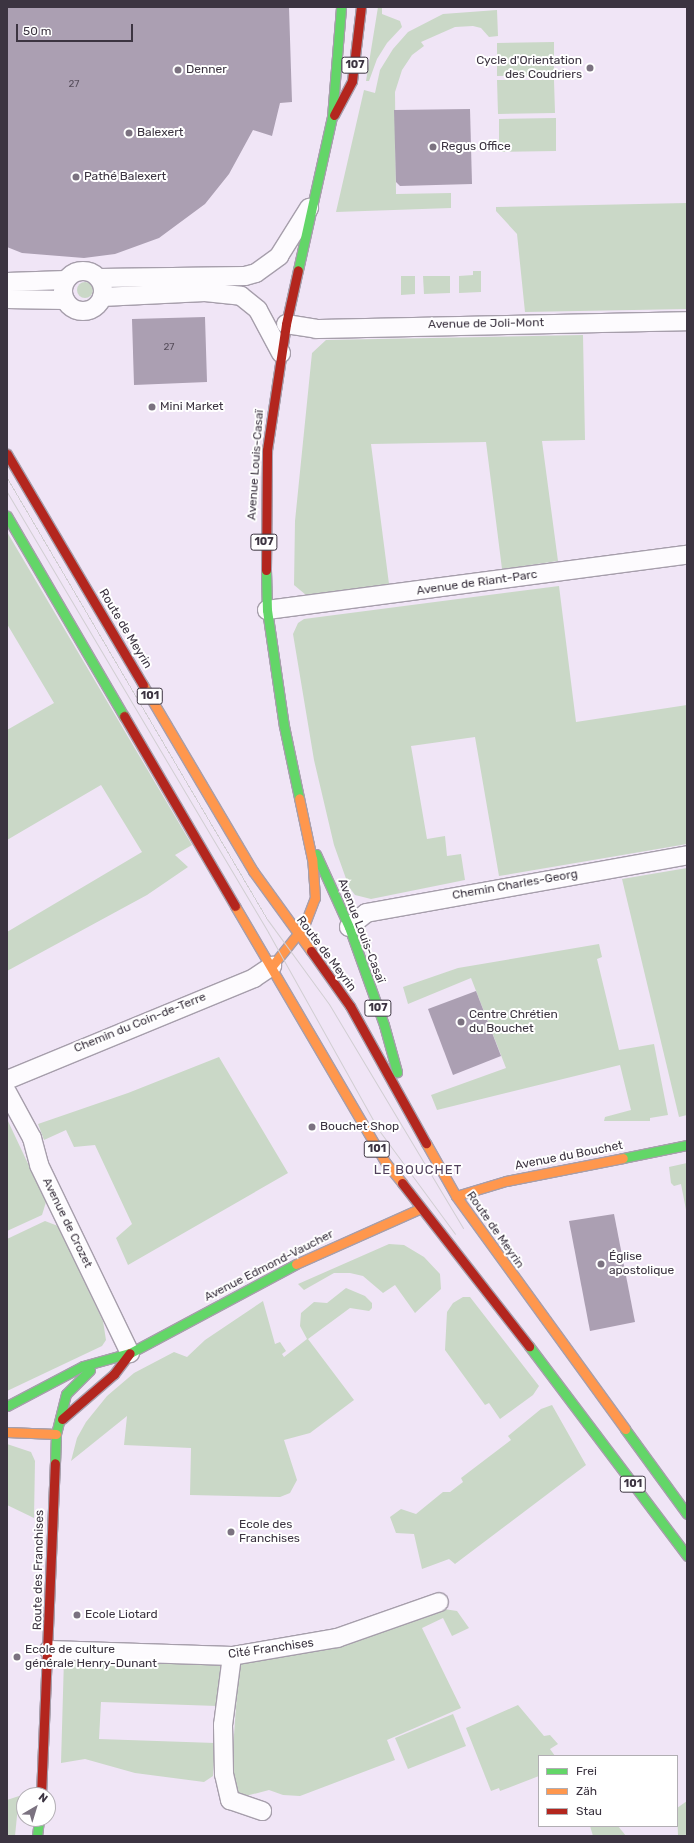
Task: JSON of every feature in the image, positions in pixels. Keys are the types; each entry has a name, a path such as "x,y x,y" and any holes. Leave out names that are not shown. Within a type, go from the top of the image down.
{"main road":[{"name":"Avenue Louis-Casaï","path":"272,966 296,939 310,916 315,898 309,840 282,718 267,610 266,473 286,324 311,204 332,118 341,7"},
{"name":"Avenue Louis-Casaï","path":"332,118 352,81 361,7"},
{"name":"Route de Meyrin","path":"7,454 253,871 296,939 340,992 406,1102 456,1196 687,1514"},
{"name":"101","path":"7,516 272,966 374,1144 421,1208 687,1556"},
{"name":"Avenue Louis-Casaï","path":"309,840 349,927 384,1025 406,1102"},
{"name":"Avenue du Bouchet","path":"445,1199 506,1181 687,1145"},
{"name":"Avenue Edmond-Vaucher","path":"130,1353 304,1260 432,1204"},
{"name":"Route des Franchises","path":"41,1787 49,1650 56,1434 62,1419 66,1394 102,1360 130,1353"},
{"name":"Route des Franchises","path":"62,1419 114,1374 130,1353"},
{"path":"7,1406 31,1395 83,1366 102,1360"},
{"path":"31,1395 41,1401"},
{"path":"52,1410 62,1419"},
{"path":"7,1432 56,1434"}],"street":[{"path":"7,282 66,280 79,271 90,272 99,278 245,276 256,273 279,256 311,204"},
{"path":"66,280 62,290 64,300 75,310 86,311 98,305 102,297 99,278"},
{"path":"102,297 205,292 241,296 258,310 281,353"},
{"path":"7,300 64,300"},
{"name":"Avenue de Joli-Mont","path":"286,324 316,329 687,320"},
{"name":"Avenue de Riant-Parc","path":"267,610 687,555"},
{"name":"Chemin Charles-Georg","path":"349,927 366,913 687,855"},
{"name":"Chemin du Coin-de-Terre","path":"7,1080 254,978 272,966"},
{"name":"Avenue de Crozet","path":"7,1092 32,1138 39,1165 130,1353"},
{"name":"Cité Franchises","path":"49,1650 232,1656 337,1638 440,1602"},
{"path":"232,1656 223,1725 224,1774 230,1800 262,1811"}],"green space":[{"path":"378,7 382,7 382,14 400,21 402,27 387,43 377,59 369,81 366,81"},
{"path":"497,10 498,36 489,37 481,28 473,26 455,27 421,42 424,46 412,55 402,70 395,92 396,194 451,193 451,208 336,212 364,90 375,93 380,70 393,49 408,32 443,14"},
{"path":"554,42 554,75 497,76 497,43"},
{"path":"497,80 554,80 555,113 498,114"},
{"path":"556,118 556,151 499,152 499,119"},
{"path":"687,203 687,309 525,312 517,234 496,211 496,207"},
{"path":"473,271 481,271 481,292 459,293 459,276 473,275"},
{"path":"401,276 415,276 415,294 401,295"},
{"path":"423,276 450,276 450,293 424,294"},
{"path":"82,282 88,282 93,287 91,296 88,298 82,298 77,293 77,287"},
{"path":"583,335 585,440 542,441 558,561 502,569 486,442 371,444 389,584 306,595 294,585 295,521 312,353 326,340"},
{"path":"7,532 192,845 175,855 188,867 147,895 7,971 7,932 142,852 101,785 7,840 7,730 54,703 7,624"},
{"path":"559,586 576,722 687,705 687,844 499,876 475,737 411,746 427,839 445,836 447,856 461,854 465,880 371,899 355,895 349,887 334,845 314,760 293,634 298,623 304,619"},
{"path":"687,868 687,1115 679,1117 622,879"},
{"path":"599,944 602,957 597,959 619,1050 654,1044 668,1115 650,1118 650,1121 604,1121 605,1117 631,1110 620,1065 437,1110 431,1095 506,1068 471,978 408,1004 403,987 458,968"},
{"path":"219,1057 288,1173 128,1265 116,1238 132,1224 95,1145 74,1147 66,1130 44,1140 38,1124 128,1093"},
{"path":"7,1119 46,1202 42,1215 7,1231"},
{"path":"687,1163 687,1215 681,1184 674,1186 671,1183 669,1167"},
{"path":"45,1221 58,1226 103,1321 106,1340 102,1346 7,1391 7,1239"},
{"path":"389,1244 404,1245 424,1257 440,1274 441,1289 415,1313 395,1285 383,1293 363,1276 350,1273 334,1273 304,1290 298,1284"},
{"path":"346,1288 365,1296 372,1303 372,1308 369,1311 350,1308 308,1339 354,1400 310,1433 284,1440 297,1480 290,1493 280,1497 190,1495 191,1448 124,1445 127,1416 71,1461 77,1438 86,1422 107,1396 134,1373 174,1352 187,1357 205,1340 263,1301 275,1344 280,1342 286,1351 282,1354 284,1357 307,1339 300,1326 301,1313 314,1302 327,1303"},
{"path":"463,1297 470,1297 539,1386 533,1395 500,1419 489,1403 485,1405 445,1350 447,1312 453,1303"},
{"path":"552,1405 586,1465 455,1564 449,1559 422,1569 414,1534 396,1533 390,1517 401,1509 416,1514 443,1492 450,1492 463,1482 461,1478 511,1440 508,1436 541,1409"},
{"path":"7,1444 31,1452 35,1461 34,1518 7,1505"},
{"path":"444,1609 457,1611 469,1628 452,1636 443,1618 422,1628 461,1708 387,1740 395,1760 300,1796 283,1795 269,1790 242,1797 230,1791 239,1665 245,1660 391,1628"},
{"path":"64,1658 216,1662 221,1667 217,1706 101,1702 99,1739 215,1743 213,1776 204,1782 135,1773 85,1759 61,1763"},
{"path":"518,1705 544,1736 550,1735 558,1744 550,1749 554,1755 538,1755 538,1776 500,1791 499,1788 491,1791 466,1728"},
{"path":"453,1714 466,1746 408,1769 395,1738"},
{"path":"16,1797 15,1836 7,1836 7,1800"},
{"path":"687,1801 687,1836 678,1836 678,1807"},
{"path":"590,1827 619,1827 626,1836 593,1836"}],"building":[{"name":"Balexert","path":"7,7 289,7 292,102 280,103 272,136 253,130 229,174 205,204 159,238 115,254 84,258 22,253 7,247"},
{"name":"Regus Office","path":"470,109 472,184 400,186 396,182 394,110"},
{"path":"205,317 207,382 134,385 132,319"},
{"name":"Centre Chrétien du Bouchet","path":"476,991 501,1056 453,1075 428,1009"},
{"name":"Église apostolique","path":"614,1214 635,1322 590,1331 569,1221"}],"tram line":[{"path":"7,478 267,919 329,1004 463,1228"},
{"path":"7,492 268,932 378,1129 455,1234"}],"traffic: fast":[{"path":"298,270 332,117 341,7"},
{"path":"7,516 124,716"},
{"path":"266,570 267,610 284,726 299,798"},
{"path":"316,854 349,927 384,1025 397,1072"},
{"path":"623,1158 687,1145"},
{"path":"7,1406 83,1366 130,1353 296,1264"},
{"path":"529,1346 687,1556"},
{"path":"55,1463 56,1434 66,1394 90,1370"},
{"path":"625,1429 687,1514"},
{"path":"37,1836 38,1827"}],"traffic: slow":[{"path":"143,685 253,871 311,951"},
{"path":"272,966 304,926 315,898 312,859 299,798"},
{"path":"235,906 386,1163 402,1183"},
{"path":"426,1143 456,1196 625,1429"},
{"path":"456,1196 506,1181 623,1158"},
{"path":"296,1264 421,1208"},
{"path":"7,1432 56,1434"}],"traffic: jam":[{"path":"334,115 352,81 361,7"},
{"path":"266,570 267,450 286,324 298,270"},
{"path":"7,454 143,685"},
{"path":"124,716 235,906"},
{"path":"311,951 350,1006 426,1143"},
{"path":"402,1183 529,1346"},
{"path":"62,1419 114,1374 130,1353"},
{"path":"41,1787 55,1463"}],"place":[{"name":"Cycle d'Orientation des Coudriers","path":"590,68"},
{"name":"Denner","path":"178,70"},
{"name":"Balexert","path":"129,133"},
{"name":"Regus Office","path":"433,147"},
{"name":"Pathé Balexert","path":"76,177"},
{"name":"Mini Market","path":"152,407"},
{"name":"Centre Chrétien du Bouchet","path":"461,1022"},
{"name":"Bouchet Shop","path":"312,1127"},
{"name":"Église apostolique","path":"601,1264"},
{"name":"Ecole des Franchises","path":"231,1532"},
{"name":"Ecole Liotard","path":"77,1615"},
{"name":"Ecole de culture générale Henry-Dunant","path":"17,1657"}],"district":[{"name":"LE BOUCHET","path":"418,1170"}]}
